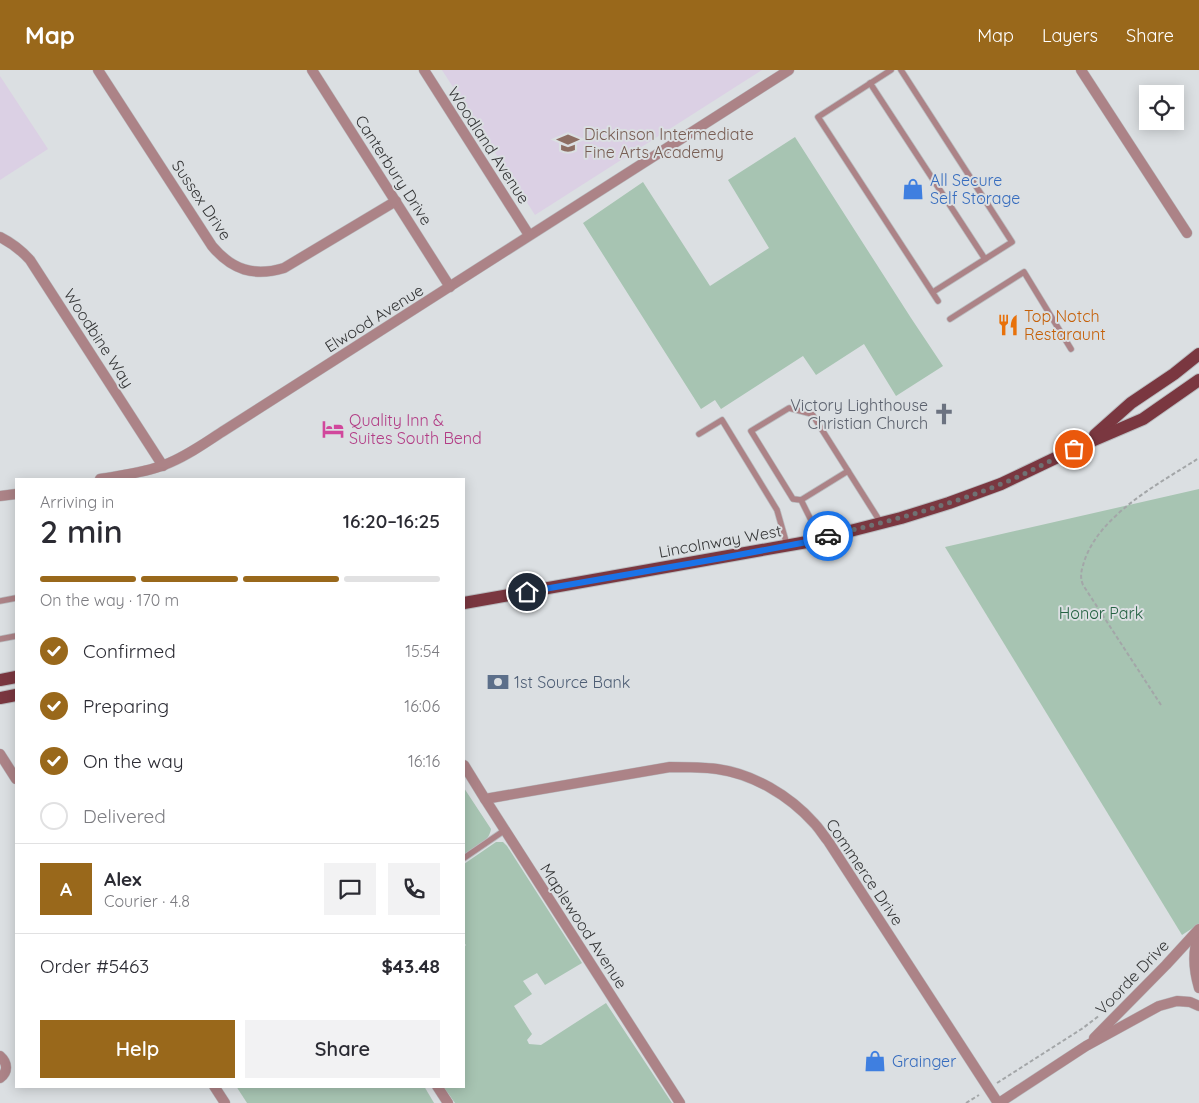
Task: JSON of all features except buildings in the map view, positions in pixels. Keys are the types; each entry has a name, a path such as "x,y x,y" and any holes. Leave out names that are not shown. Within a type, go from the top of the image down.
{"main road":[{"name":"Lincolnway West","path":"1087,443 1131,403 1174,374 1199,354"},
{"name":"Lincolnway West","path":"465,603 787,545 881,523 949,503 1001,484 1143,419 1199,380"},
{"path":"0,680 15,677"},
{"path":"0,698 15,696"}],"street":[{"name":"Sussex Drive","path":"98,70 212,246 229,262 241,269 261,272 284,268 396,200"},
{"name":"Canterbury Drive","path":"312,70 450,287"},
{"name":"Woodland Avenue","path":"424,70 529,236"},
{"name":"Elwood Avenue","path":"105,478 163,466 174,461 789,70"},
{"path":"1081,70 1187,233"},
{"name":"Woodbine Way","path":"0,237 9,241 30,260 163,466"},
{"path":"0,496 15,494"},
{"path":"0,754 15,777"},
{"name":"Maplewood Avenue","path":"465,767 680,1103"},
{"name":"Commerce Drive","path":"485,799 670,767 719,769 740,774 778,792 814,823 828,842 998,1103"},
{"name":"Voorde Drive","path":"1086,1046 1199,929"},
{"path":"1199,934 1196,941 1195,958 1195,974 1199,988"},
{"name":"Voorde Drive","path":"998,1103 1086,1046 1159,1006 1177,1000 1199,1006"},
{"path":"0,1056 4,1061 6,1069 5,1074 0,1078"},
{"path":"215,1088 225,1103"},
{"path":"438,1088 448,1103"}],"lane":[{"path":"891,70 818,117 938,301"},
{"path":"901,70 1012,242 933,292"},
{"path":"870,84 984,259"},
{"path":"950,319 1024,272 1071,349"},
{"path":"848,471 801,500 792,500 751,431 789,408 812,414 881,523"},
{"path":"699,434 722,420 778,510 787,545"},
{"path":"801,500 820,538"},
{"path":"0,601 15,598"},
{"path":"0,639 15,636"},
{"path":"465,857 505,830"}],"path":[{"path":"1161,705 1080,578 1083,565 1092,545 1117,514 1143,493 1199,458"},
{"path":"1004,1079 1083,1028 1101,1014"},
{"path":"966,1103 975,1097"}],"shaded area":[{"name":"Dickinson Intermediate Fine Arts Academy","path":"442,70 762,70 535,215"},
{"path":"0,76 48,149 0,180"}],"green space":[{"path":"795,137 943,366 896,396 864,344 816,375 803,356 721,409 715,400 701,409 583,223 643,182 710,286 769,248 728,180"},
{"name":"Honor Park","path":"1199,489 1199,924 1182,935 945,547"},
{"path":"465,790 491,829 484,842 465,854"},
{"path":"496,842 503,842 582,963 545,985 537,973 523,981 532,994 514,1006 532,1034 527,1040 529,1044 541,1045 606,1003 672,1103 455,1103 443,1088 465,1088 465,863"},
{"path":"237,1088 425,1088 434,1103 247,1103"}],"way so far":[{"path":"828,536 901,518 949,503 1001,484 1074,449"}],"place":[{"name":"Dickinson Intermediate Fine Arts Academy","path":"568,143"},
{"name":"All Secure Self Storage","path":"913,189"},
{"name":"Top Notch Restaraunt","path":"1008,325"},
{"name":"Victory Lighthouse Christian Church","path":"944,414"},
{"name":"Quality Inn & Suites South Bend","path":"333,429"},
{"name":"1st Source Bank","path":"498,682"},
{"name":"Grainger","path":"875,1061"}],"route":[{"path":"527,592 722,558 807,542 828,536"}]}
